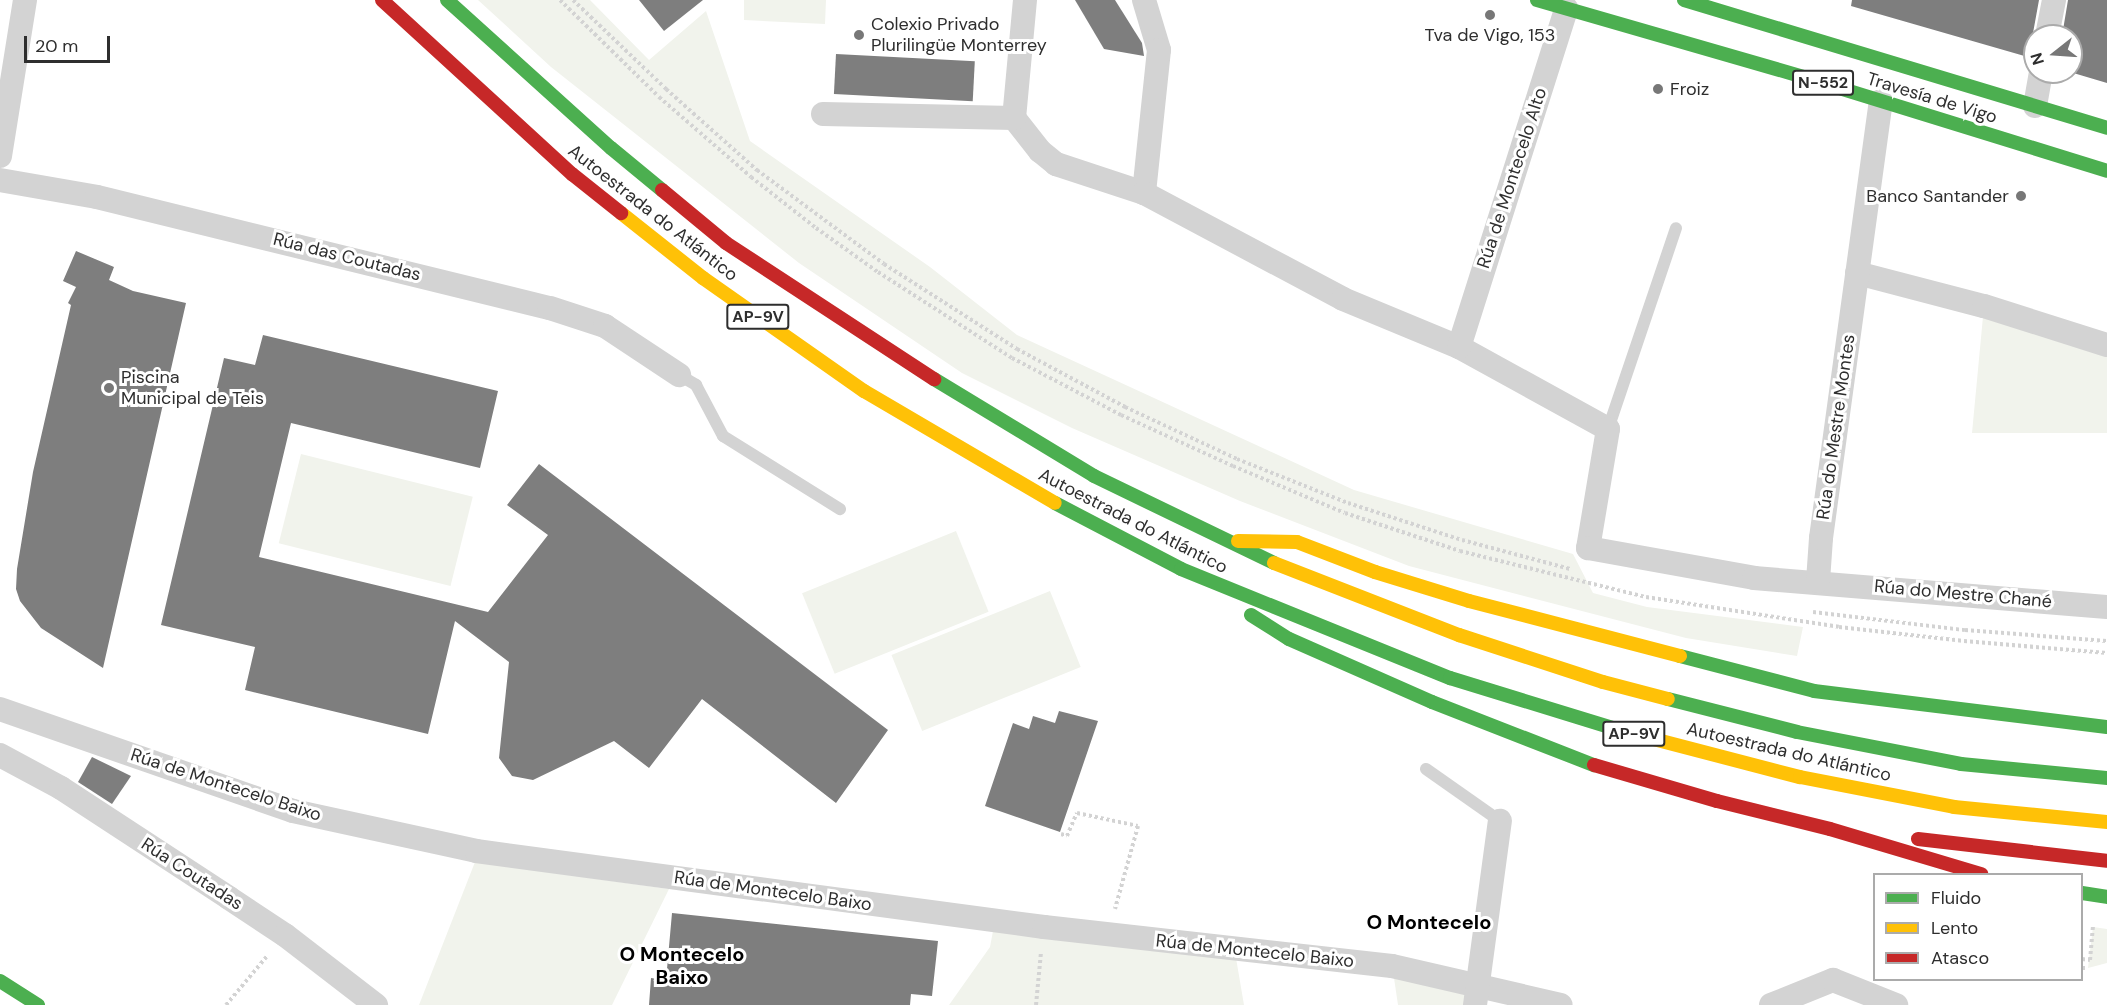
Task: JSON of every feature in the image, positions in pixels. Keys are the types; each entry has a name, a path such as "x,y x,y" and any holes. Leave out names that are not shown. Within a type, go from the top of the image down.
{"main road":[{"name":"Autoestrada do Atlántico","path":"381,0 572,174 712,285 864,391 1072,513 1181,569 1450,678 1597,724 1800,777 1943,805 2107,822"},
{"name":"Autoestrada do Atlántico","path":"447,0 611,148 726,243 891,353 1094,476 1296,573 1459,635 1603,682 1797,732 1961,764 2107,778"},
{"name":"Travesía de Vigo","path":"1538,0 1881,100 2107,171"},
{"name":"Travesía de Vigo","path":"1684,0 2107,128"},
{"path":"1228,541 1297,542 1375,572 1469,601 1814,691 2107,727"},
{"name":"AP-9V","path":"1181,569 1289,639 1432,702 1598,766 1718,801 1830,829 1979,873"},
{"name":"AP-9V","path":"1830,829 2107,861"},
{"path":"2083,893 2107,897"},
{"path":"0,981 38,1005"}],"street":[{"path":"0,156 25,0"},
{"path":"1025,0 1014,118 1040,151 1056,164 1144,193 1343,298 1459,346 1608,429 1588,548 1754,578 1818,581"},
{"path":"1144,0 1159,50 1144,193"},
{"path":"2049,24 2054,0"},
{"name":"Rúa de Montecelo Alto","path":"1459,346 1566,9"},
{"path":"2035,106 2039,84"},
{"name":"Rúa do Mestre Montes","path":"1818,581 1881,100"},
{"path":"823,114 1014,118"},
{"name":"Rúa das Coutadas","path":"0,180 120,202 550,308 605,326 680,375"},
{"path":"1857,273 1984,306 2107,345"},
{"name":"Rúa do Mestre Chané","path":"1818,581 2107,607"},
{"name":"Rúa de Montecelo Baixo","path":"0,709 293,811 476,851 1044,927 1392,966 1477,995 1561,1005"},
{"name":"Rúa Coutadas","path":"0,755 61,788 285,935 376,1005"},
{"path":"1477,995 1500,821"},
{"path":"1771,1005 1833,980 1896,1005"}],"lane":[{"path":"1608,429 1676,228"},
{"path":"680,375 696,385 723,436 840,509"},
{"path":"1426,769 1500,821"}],"path":[{"path":"560,0 659,97 751,177 816,228 878,272 1012,358 1121,415 1243,471 1346,513 1449,548 1646,597 1839,627 1964,641 2107,653"},
{"path":"573,0 666,90 757,170 884,264 1017,349 1145,416 1237,459 1348,503 1462,540 1579,570"},
{"path":"1807,611 1965,630 2107,641"},
{"path":"1061,834 1066,836 1077,813 1138,826 1112,918"},
{"path":"1036,1005 1044,927"},
{"path":"226,1005 285,935"},
{"path":"2083,968 2088,968"}],"shaded area":[{"path":"478,0 590,0 649,60 706,11 750,141 930,267 1017,335 1354,490 1573,554 1593,593 1647,607 1803,627 1797,656 1686,638 1409,566 1240,501 1072,428 962,373 799,263 551,67"},
{"path":"744,0 826,0 825,24 744,20"},
{"path":"1984,306 2107,345 2107,433 1972,433"},
{"path":"301,454 473,497 450,586 279,543"},
{"path":"956,531 989,612 835,674 802,593"},
{"path":"1050,591 1081,667 922,731 891,655"},
{"path":"475,862 669,889 612,1005 419,1005"},
{"path":"2093,927 2107,929 2107,963 2088,968"},
{"path":"993,931 1236,958 1244,1005 949,1005 990,947"},
{"path":"1394,978 1467,993 1465,1005 1398,1005"}],"building":[{"path":"639,0 703,0 664,31"},
{"path":"1075,0 1115,0 1142,43 1144,56 1104,49"},
{"path":"1852,0 2039,0 2035,24 2023,24 2023,56 1851,6"},
{"path":"2068,0 2107,0 2107,83 2083,76 2083,24 2064,24"},
{"path":"836,54 975,61 973,101 834,94"},
{"name":"Piscina Municipal de Teis","path":"76,251 114,267 109,280 133,291 186,303 103,668 41,628 20,601 16,589 17,569 33,472 71,305 68,303 76,287 63,281"},
{"path":"263,335 498,391 480,468 291,423 259,557 488,612 548,535 507,505 539,464 888,730 836,803 702,699 649,768 614,741 533,780 512,776 499,758 509,662 455,621 428,734 245,690 255,647 161,625 224,358 255,365"},
{"path":"1059,711 1098,721 1060,832 985,806 1013,723 1029,729 1033,716 1055,723"},
{"path":"92,757 131,776 112,804 78,782"},
{"path":"672,913 938,941 932,996 911,994 910,1005 649,1005 651,978 666,980"}],"traffic: fast":[{"path":"447,0 611,148 662,190"},
{"path":"1537,0 1807,78 2107,171"},
{"path":"1684,0 2107,128"},
{"path":"934,379 1094,476 1274,563"},
{"path":"1055,503 1181,569 1450,678 1619,730"},
{"path":"1251,615 1289,639 1432,702 1594,765"},
{"path":"1680,656 1814,691 2107,727"},
{"path":"1668,699 1797,732 1961,764 2107,778"},
{"path":"2083,893 2107,897"},
{"path":"0,981 38,1005"}],"traffic: slow":[{"path":"621,213 703,278 864,391 1055,503"},
{"path":"1238,541 1297,542 1375,572 1469,601 1680,656"},
{"path":"1274,563 1459,635 1603,682 1668,699"},
{"path":"1619,730 1800,777 1954,807 2107,822"}],"traffic: jam":[{"path":"382,0 572,174 621,213"},
{"path":"662,190 726,243 934,379"},
{"path":"1594,765 1717,801 1830,829 1978,873"},
{"path":"1918,839 2107,861"}],"place":[{"name":"Tva de Vigo, 153","path":"1490,15"},
{"name":"Colexio Privado Plurilingüe Monterrey","path":"859,35"},
{"name":"Froiz","path":"1658,89"},
{"name":"Banco Santander","path":"2021,196"},
{"name":"Piscina Municipal de Teis","path":"109,388"}],"district":[{"name":"O Montecelo","path":"1429,922"},
{"name":"O Montecelo Baixo","path":"682,966"}]}
